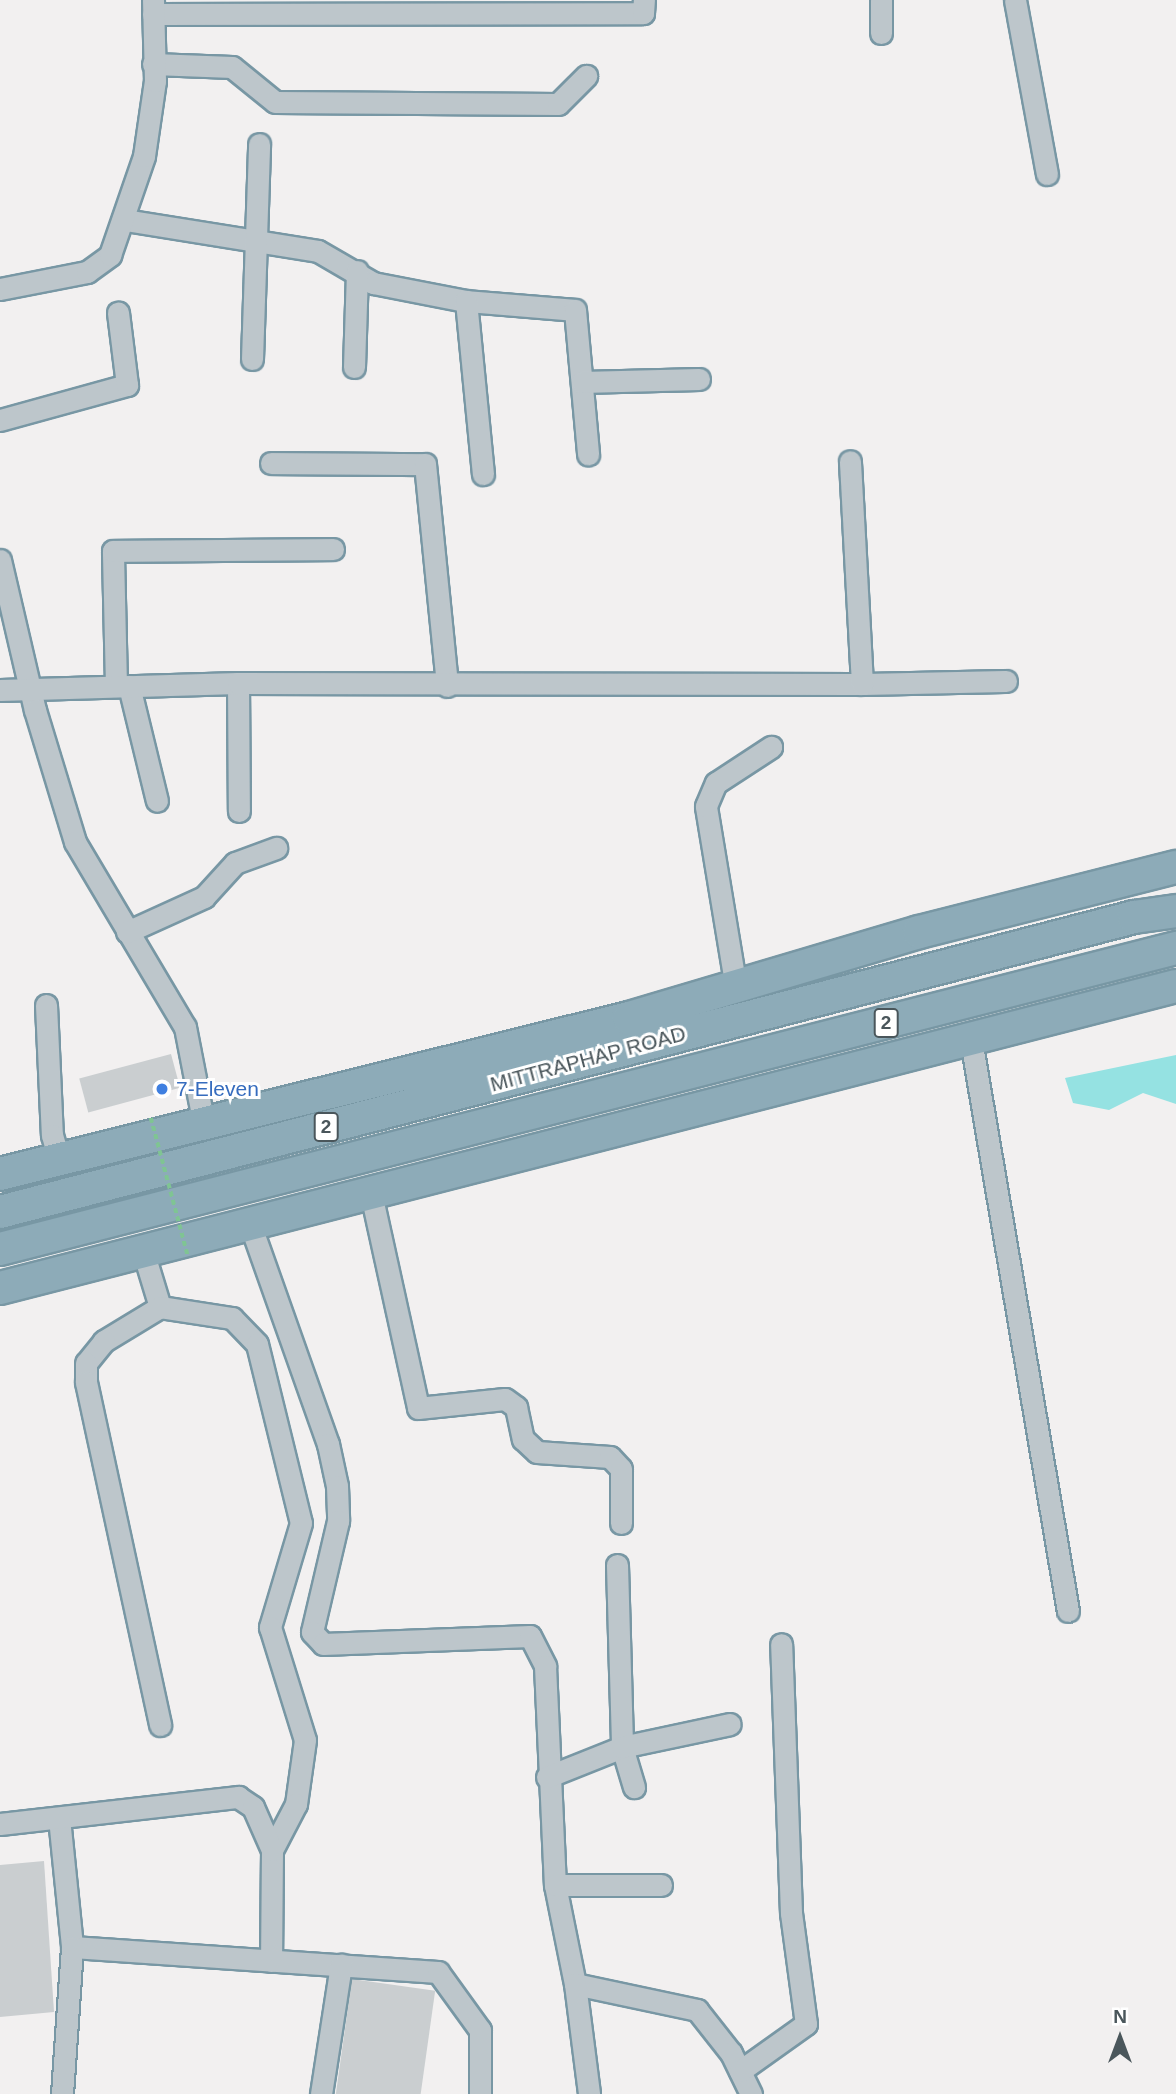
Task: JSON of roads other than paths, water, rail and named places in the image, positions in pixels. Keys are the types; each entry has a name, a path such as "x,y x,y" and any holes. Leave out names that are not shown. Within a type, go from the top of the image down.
{"highway":[{"name":"MITTRAPHAP ROAD","path":"0,1174 736,988 863,950 1176,867"},
{"path":"1134,917 1147,903 1176,894"},
{"name":"MITTRAPHAP ROAD","path":"0,1212 1134,917 1176,911"},
{"name":"MITTRAPHAP ROAD","path":"0,1249 1176,948"},
{"path":"0,1288 370,1189 971,1040 1176,986"},
{"path":"391,1077 550,1069"},
{"path":"426,1175 558,1107"}],"street":[{"path":"0,289 87,272 110,255 125,220 144,156 153,64 153,7 643,13 644,0"},
{"path":"881,0 881,33"},
{"path":"1015,0 1047,174"},
{"path":"153,64 232,67 275,102 558,104 586,76"},
{"path":"252,359 251,240 258,145"},
{"path":"125,220 318,251 357,271 373,283 466,301 576,310 588,454"},
{"path":"354,367 357,271"},
{"path":"466,301 483,474"},
{"path":"0,420 127,385 118,313"},
{"path":"582,382 699,379"},
{"path":"850,461 862,684"},
{"path":"271,463 425,464 447,686"},
{"path":"157,801 122,686 113,551 333,549"},
{"path":"0,560 30,690 75,842 185,1027 201,1109"},
{"path":"0,690 238,683 447,686 1006,681"},
{"path":"238,683 239,811"},
{"path":"736,988 706,806 716,783 771,747"},
{"path":"127,932 204,897 235,863 276,848"},
{"path":"46,1004 52,1135 59,1158"},
{"path":"971,1040 1069,1611"},
{"path":"370,1189 418,1408 505,1399 516,1407 523,1439 537,1452 610,1457 621,1469 621,1523"},
{"path":"249,1221 328,1444 337,1486 338,1521 312,1632 323,1644 530,1636 545,1666 547,1777 555,1885 575,1984 589,2094"},
{"path":"143,1251 160,1307"},
{"path":"160,1725 86,1382 86,1363 104,1341 160,1307 232,1318 257,1344 301,1523 270,1627 305,1740 296,1804 272,1850"},
{"path":"617,1565 622,1747 634,1787"},
{"path":"740,2071 806,2024 791,1913 781,1644"},
{"path":"547,1777 622,1747 730,1724"},
{"path":"0,1824 238,1797 253,1807 272,1850 271,1961"},
{"path":"59,1818 72,1947 62,2094"},
{"path":"555,1885 661,1885"},
{"path":"72,1947 438,1972 480,2031 480,2094"},
{"path":"321,2094 341,1965"},
{"path":"575,1984 697,2010 740,2071 751,2094"}],"water":[{"path":"1176,1055 1176,1104 1143,1093 1109,1110 1073,1103 1065,1078"}],"place":[{"name":"7-Eleven","path":"162,1089"}]}
